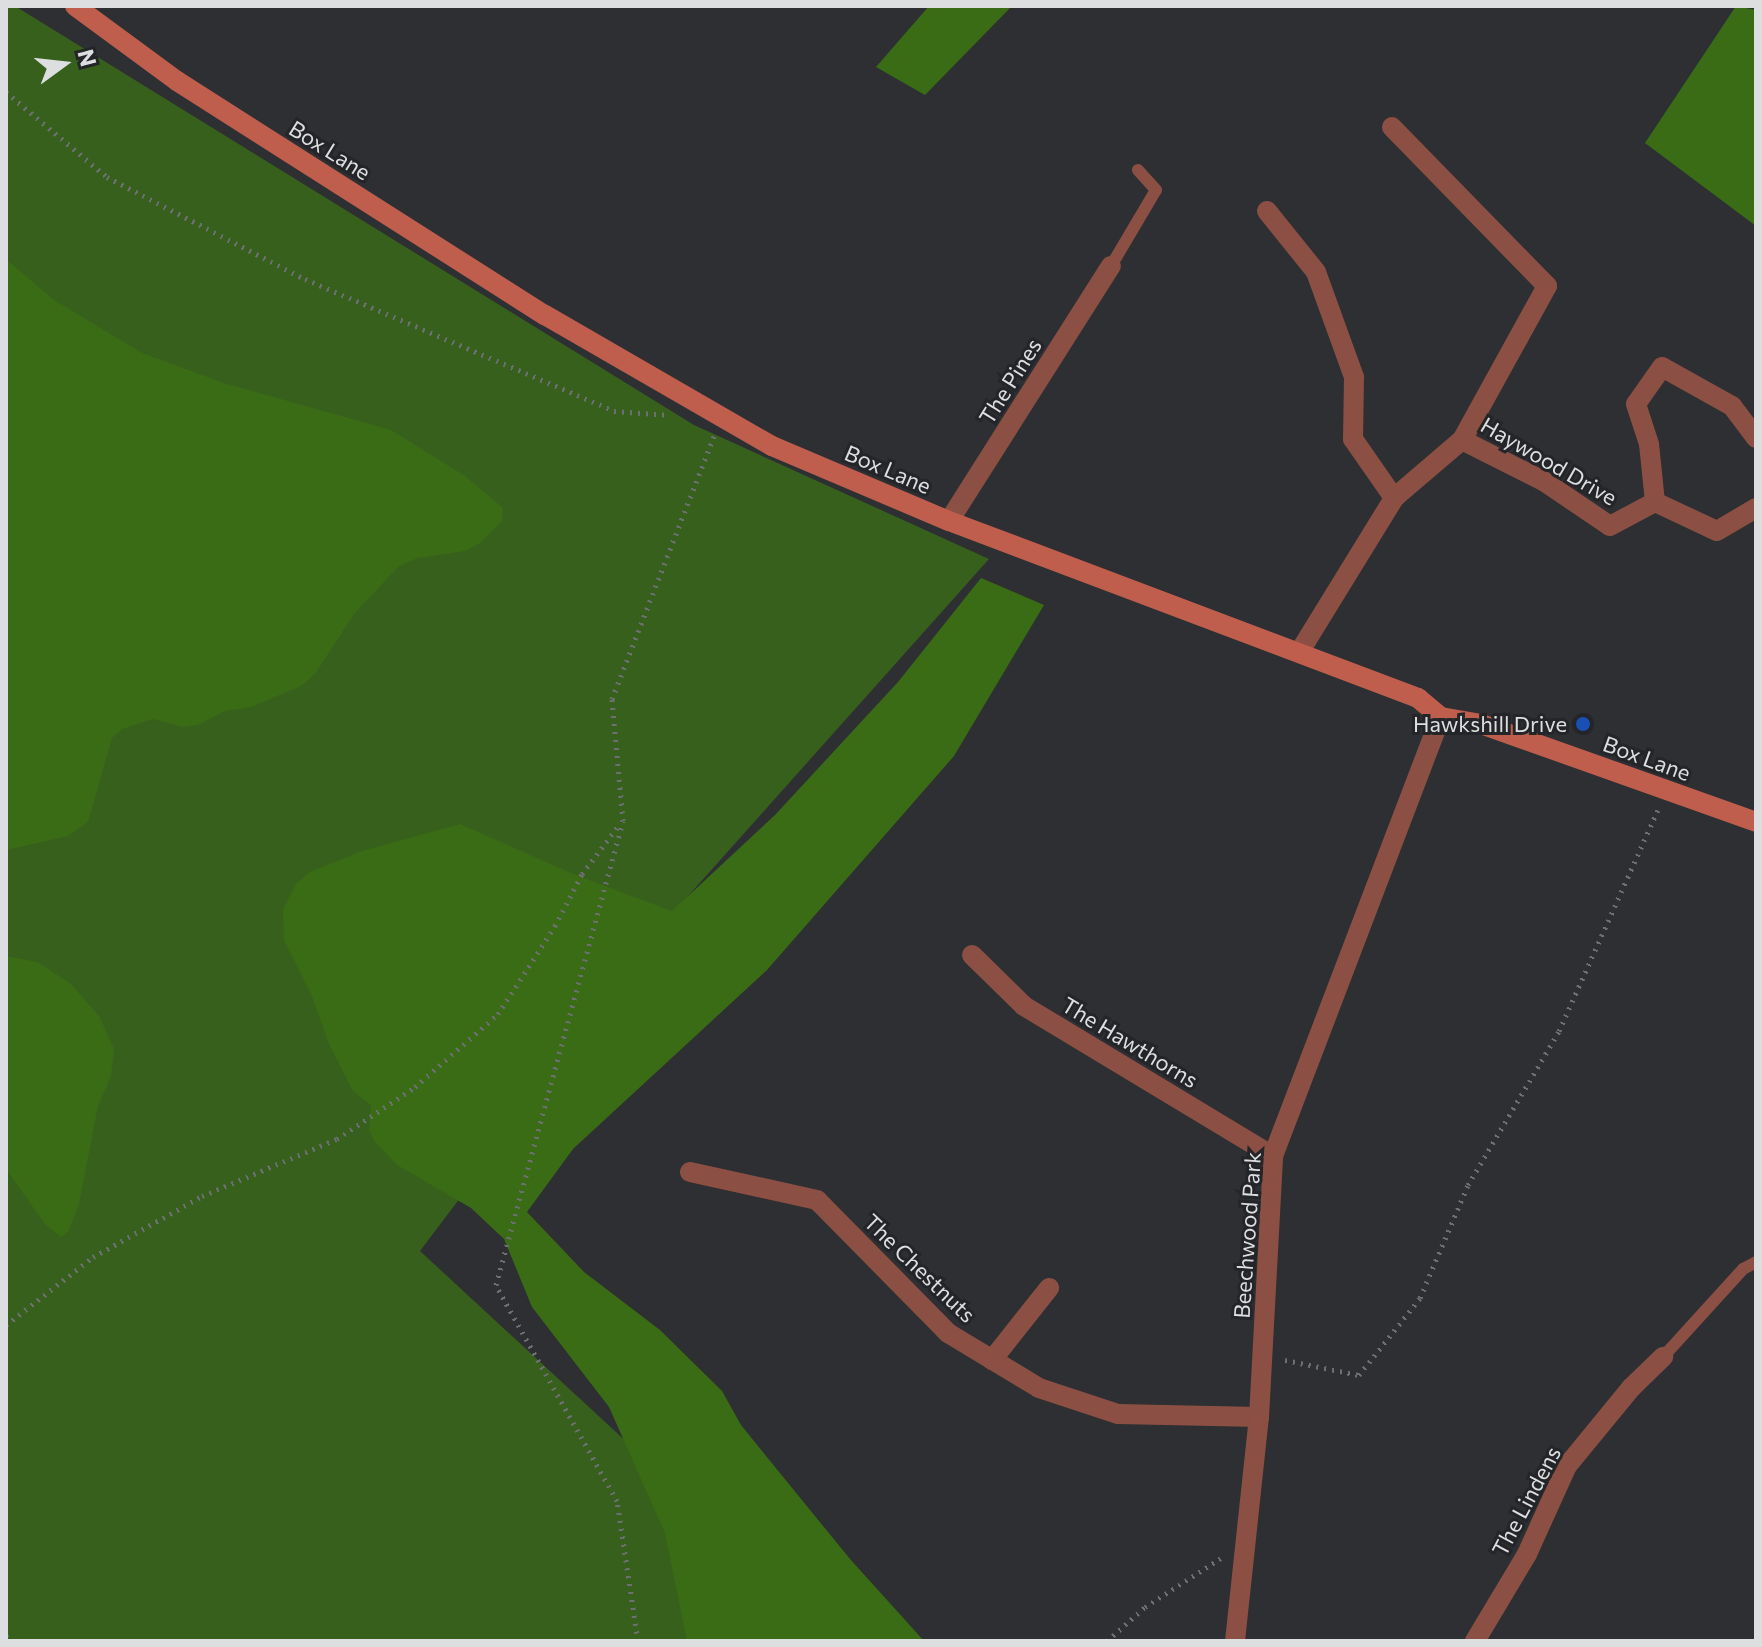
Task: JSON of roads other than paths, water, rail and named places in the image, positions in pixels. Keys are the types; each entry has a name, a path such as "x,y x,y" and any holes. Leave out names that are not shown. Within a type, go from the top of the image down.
{"main road":[{"name":"Box Lane","path":"75,6 190,89 545,315 772,446 949,521 1418,698 1441,717 1481,724 1756,822"}],"street":[{"path":"1300,651 1394,498 1462,440 1547,286 1392,127"},
{"path":"1267,211 1316,272 1354,377 1353,439 1394,498"},
{"name":"The Pines","path":"949,521 1111,266"},
{"name":"Haywood Drive","path":"1462,440 1545,482 1610,526 1655,502 1649,444 1636,404 1662,367 1732,406 1756,438"},
{"path":"1655,502 1717,531 1756,508"},
{"name":"Beechwood Park","path":"1235,1641 1259,1417 1273,1156 1441,717"},
{"name":"The Hawthorns","path":"972,955 1024,1006 1273,1156"},
{"name":"The Chestnuts","path":"690,1172 817,1200 948,1333 1039,1388 1118,1414 1259,1417"},
{"path":"992,1360 1049,1288"},
{"name":"The Lindens","path":"1475,1641 1527,1554 1567,1466 1631,1388 1663,1357"}],"lane":[{"path":"1111,266 1156,190 1138,170"},
{"path":"1663,1357 1743,1269 1756,1262"}],"place":[{"name":"Hawkshill Drive","path":"1583,724"}]}
